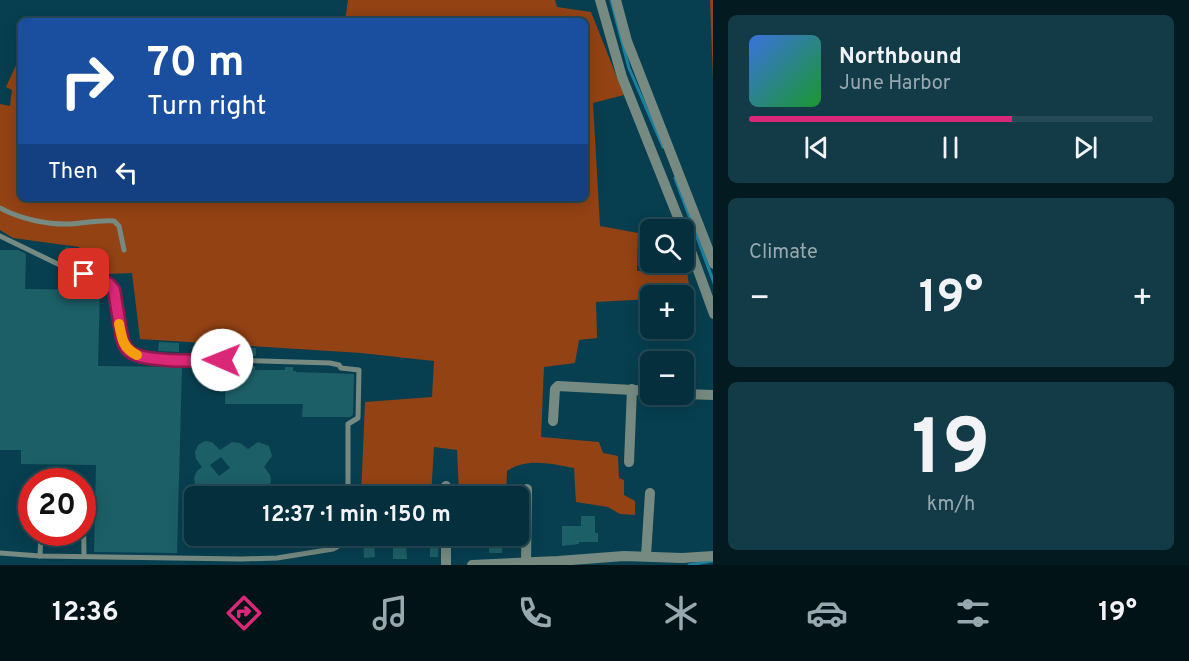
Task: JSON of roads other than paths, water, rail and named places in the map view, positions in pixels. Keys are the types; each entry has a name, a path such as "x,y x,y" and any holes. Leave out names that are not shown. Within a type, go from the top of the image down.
{"street":[{"path":"600,0 713,262"},
{"path":"616,0 622,77 679,219"},
{"path":"694,259 713,311"},
{"path":"553,421 555,389 558,386 640,390"},
{"path":"629,462 632,389"},
{"path":"694,394 713,395"},
{"path":"646,556 650,494"},
{"path":"446,546 446,565"},
{"path":"526,546 526,563"},
{"path":"472,565 558,563 624,556 646,556 677,561 713,556"}],"lane":[{"path":"0,208 10,214 52,223 114,221 119,226 124,250"},
{"path":"0,236 64,267 112,286 124,345 138,356 330,363 339,365 341,368 359,370 358,418 348,424 348,486"},
{"path":"40,546 40,556"},
{"path":"84,546 84,556"},
{"path":"0,553 40,556 241,559 277,558 333,549 338,546"}],"waterway":[{"path":"611,0 629,68 663,147"},
{"path":"675,178 713,280"},
{"path":"689,565 712,561"}]}
